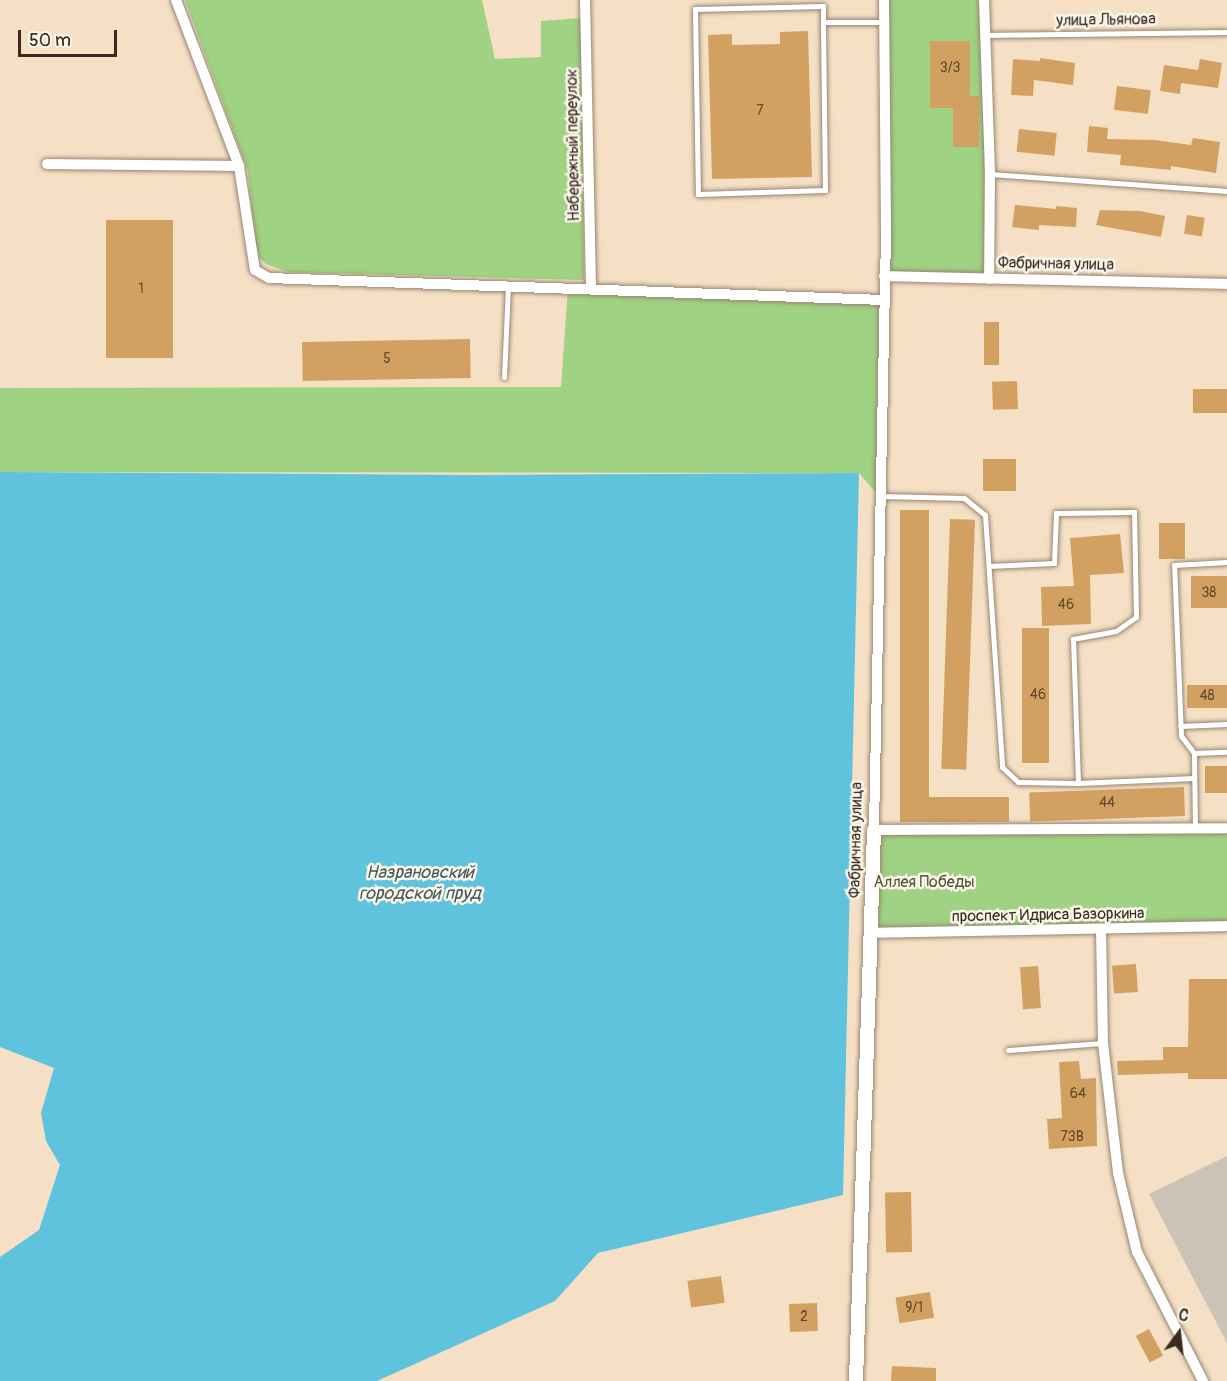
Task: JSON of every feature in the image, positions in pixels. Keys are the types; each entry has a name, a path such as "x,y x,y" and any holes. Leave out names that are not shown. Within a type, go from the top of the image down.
{"street":[{"path":"176,0 239,166 255,270 269,278 884,300"},
{"name":"Набережный переулок","path":"585,0 591,289"},
{"name":"Фабричная улица","path":"856,1381 874,830 886,236 884,0"},
{"path":"984,0 990,174 989,279"},
{"path":"47,164 239,166"},
{"name":"Фабричная улица","path":"884,276 1227,284"},
{"path":"874,830 1227,828"},
{"name":"проспект Идриса Базоркина","path":"870,933 1227,926"},
{"path":"1101,929 1103,1043 1118,1173 1137,1252 1203,1381"}],"lane":[{"path":"823,6 823,22 825,190 698,195 695,9 823,6"},
{"path":"823,22 884,22"},
{"name":"улица Льянова","path":"985,35 1227,32"},
{"path":"990,174 1227,191"},
{"path":"504,377 508,286"},
{"path":"879,496 964,498 985,515 1002,767 1018,782 1078,783 1194,778"},
{"path":"989,567 1054,563 1056,513 1134,512 1136,617 1116,631 1073,639 1078,783"},
{"path":"1195,829 1194,753 1180,736 1174,565 1227,562"},
{"path":"1180,726 1227,724"},
{"path":"1194,753 1227,752"},
{"path":"1008,1050 1103,1043"}],"shaded area":[{"path":"1227,1156 1227,1343 1149,1194"}],"green space":[{"path":"185,0 482,0 495,59 541,57 541,21 581,18 584,280 288,272 266,264 259,257 255,243 248,171"},
{"path":"884,0 984,0 984,276 884,276"},
{"path":"568,288 884,300 879,496 859,473 0,472 0,388 561,387"},
{"name":"Аллея Победы","path":"874,828 1227,828 1227,927 874,927"}],"water":[{"name":"Назрановский городской пруд","path":"0,472 474,475 859,473 843,1195 598,1253 555,1301 377,1381 0,1381 0,1257 39,1230 60,1165 46,1141 41,1113 54,1068 0,1047"}],"building":[{"path":"808,31 812,177 712,179 708,35 732,34 732,45 780,44 780,32"},
{"path":"930,41 970,41 970,96 979,96 979,147 953,147 953,108 930,108"},
{"path":"1040,58 1075,63 1073,85 1034,80 1033,96 1011,95 1013,59 1040,61"},
{"path":"1200,59 1222,63 1218,88 1181,83 1180,94 1160,91 1164,65 1198,70"},
{"path":"1117,86 1151,90 1148,114 1114,110"},
{"path":"1089,126 1108,128 1107,139 1155,140 1191,145 1193,138 1220,142 1216,173 1171,166 1171,170 1120,165 1121,155 1087,152"},
{"path":"1019,129 1057,133 1054,156 1017,152"},
{"path":"1015,205 1056,209 1056,206 1077,208 1076,227 1039,225 1039,230 1012,227"},
{"path":"1100,210 1140,211 1165,216 1161,237 1096,225"},
{"path":"1187,215 1205,218 1202,237 1184,234"},
{"path":"106,220 173,220 173,358 106,358"},
{"path":"984,322 999,322 999,365 984,365"},
{"path":"470,339 471,378 303,381 302,342"},
{"path":"1017,381 1018,409 993,410 992,382"},
{"path":"1193,389 1227,389 1227,413 1193,413"},
{"path":"983,459 1016,459 1016,491 983,491"},
{"path":"900,510 929,510 929,797 1009,797 1009,822 900,822"},
{"path":"950,519 975,520 966,770 941,769"},
{"path":"1159,523 1185,523 1185,559 1159,559"},
{"path":"1120,534 1124,573 1090,575 1091,624 1042,626 1041,587 1074,586 1070,538"},
{"path":"1191,576 1227,576 1227,608 1191,608"},
{"path":"1022,628 1049,628 1049,763 1022,763"},
{"path":"1187,685 1227,685 1227,708 1187,708"},
{"path":"1205,766 1227,766 1227,793 1205,793"},
{"path":"1184,787 1185,816 1030,821 1029,792"},
{"path":"1136,964 1138,992 1114,994 1112,966"},
{"path":"1038,966 1041,1008 1023,1009 1020,967"},
{"path":"1189,979 1227,979 1227,1079 1188,1079 1188,1073 1118,1075 1117,1061 1163,1060 1163,1047 1188,1047"},
{"path":"1079,1061 1081,1079 1096,1078 1097,1146 1049,1149 1047,1119 1062,1118 1059,1062"},
{"path":"885,1192 911,1192 912,1252 886,1252"},
{"path":"721,1276 725,1303 691,1307 687,1281"},
{"path":"930,1292 934,1318 899,1323 895,1297"},
{"path":"817,1303 818,1331 790,1332 789,1304"},
{"path":"1149,1329 1163,1355 1150,1363 1136,1336"},
{"path":"892,1366 936,1368 936,1381 891,1381"}]}
